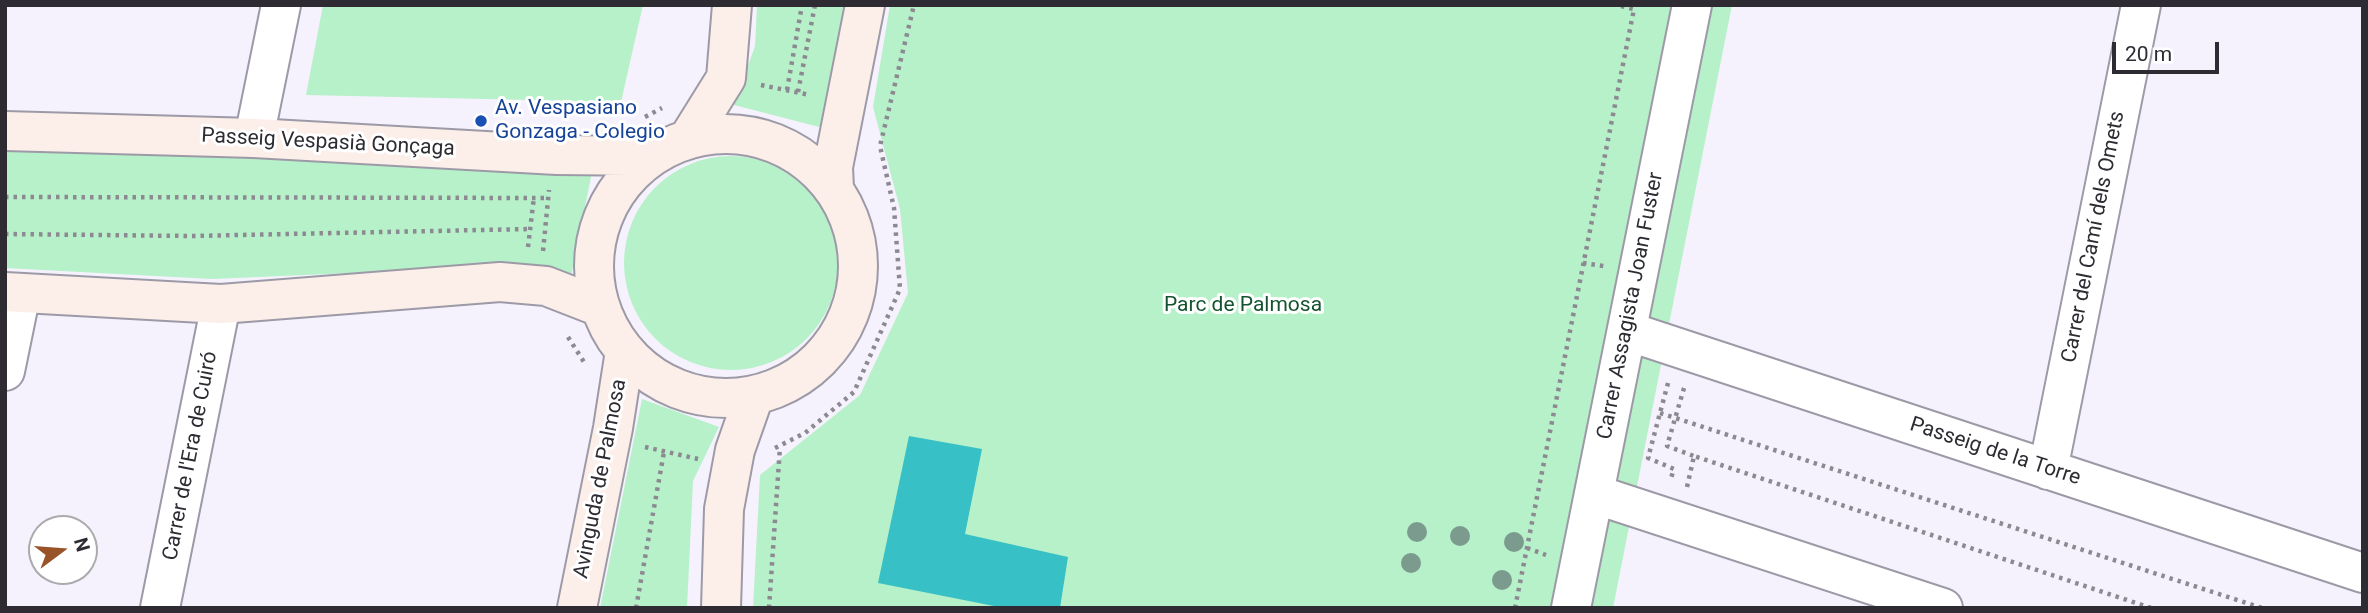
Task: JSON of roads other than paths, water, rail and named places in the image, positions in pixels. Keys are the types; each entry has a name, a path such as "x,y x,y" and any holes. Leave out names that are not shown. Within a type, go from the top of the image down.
{"street":[{"path":"254,138 281,5"},
{"path":"688,139 726,78 732,5"},
{"path":"834,189 834,167 865,5"},
{"name":"Carrer Assagista Joan Fuster","path":"1571,608 1692,5"},
{"name":"Carrer del Camí dels Omets","path":"2048,470 2141,5"},
{"name":"Passeig Vespasià Gonçaga","path":"5,131 254,138 539,154 652,156"},
{"path":"729,133 769,140 806,160 834,189 853,229 858,272 849,314 827,352 794,380 754,396 718,398 683,391 651,375 625,351 600,307 594,265 601,223 621,185 652,156 688,139 729,133"},
{"path":"5,371 13,293 221,304 500,282 546,286 600,307"},
{"name":"Carrer de l'Era de Cuiró","path":"160,608 221,304"},
{"name":"Passeig de la Torre","path":"1627,331 2363,573"},
{"name":"Avinguda de Palmosa","path":"577,608 625,351"},
{"path":"721,608 724,509 735,450 754,396"},
{"path":"1594,494 1943,608"}],"water":[{"path":"909,436 982,449 965,534 1068,557 1060,608 1004,608 878,583"}],"place":[{"name":"Av. Vespasiano Gonzaga - Colegio","path":"481,121"}],"park label":[{"name":"Parc de Palmosa","path":"1243,306"}]}
